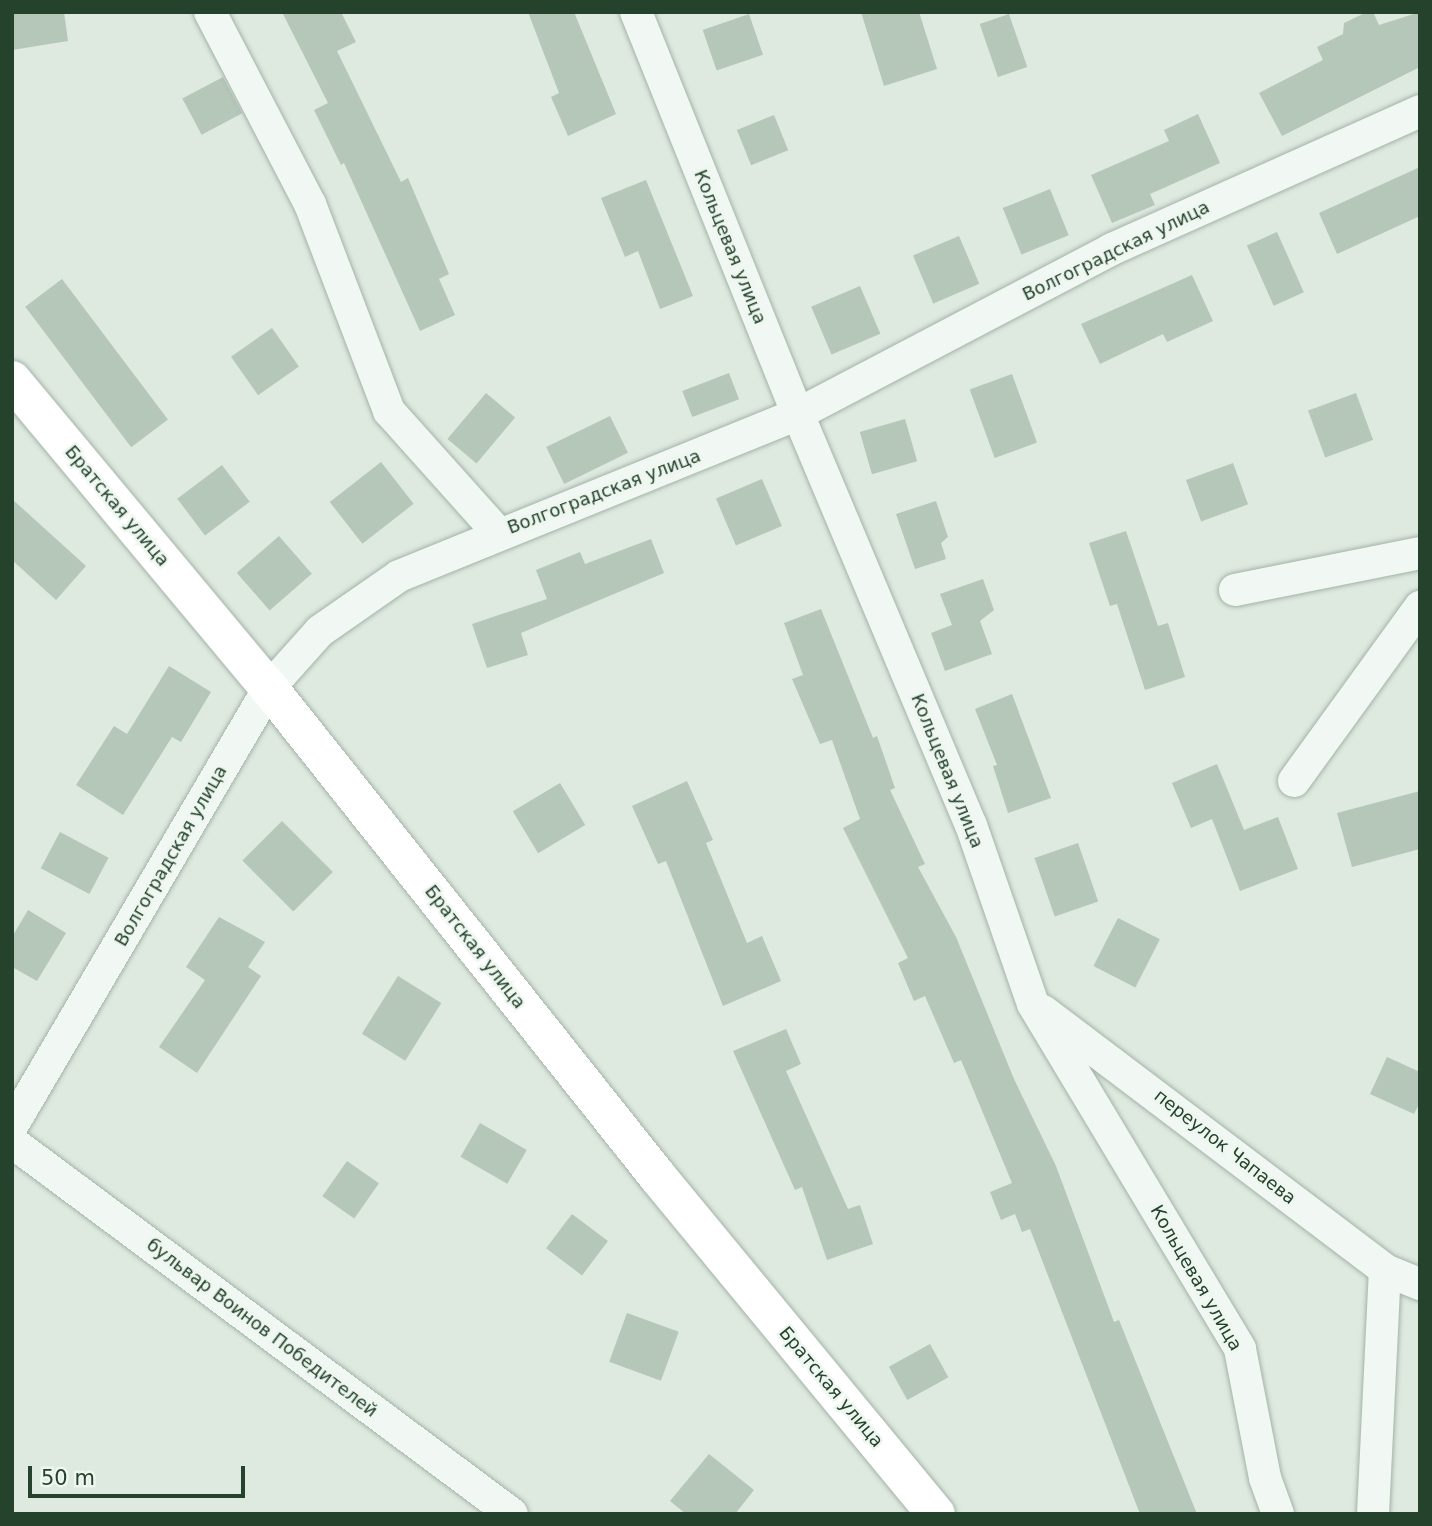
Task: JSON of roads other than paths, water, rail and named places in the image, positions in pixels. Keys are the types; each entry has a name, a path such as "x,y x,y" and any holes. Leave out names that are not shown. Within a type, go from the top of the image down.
{"main road":[{"name":"Братская улица","path":"12,380 269,688 658,1177 936,1514"}],"street":[{"path":"209,12 310,204 389,411 498,533"},
{"name":"Кольцевая улица","path":"636,12 797,414 971,825 1033,1004 1240,1349 1265,1478 1278,1514"},
{"name":"Волгоградская улица","path":"12,1126 269,688 320,631 399,576 498,533 797,414 1112,248 1420,111"},
{"path":"1235,590 1420,553"},
{"path":"1294,781 1416,627"},
{"name":"переулок Чапаева","path":"1033,1004 1385,1270 1420,1284"},
{"name":"бульвар Воинов Победителей","path":"12,1142 512,1514"},
{"path":"1373,1514 1385,1270"}]}
